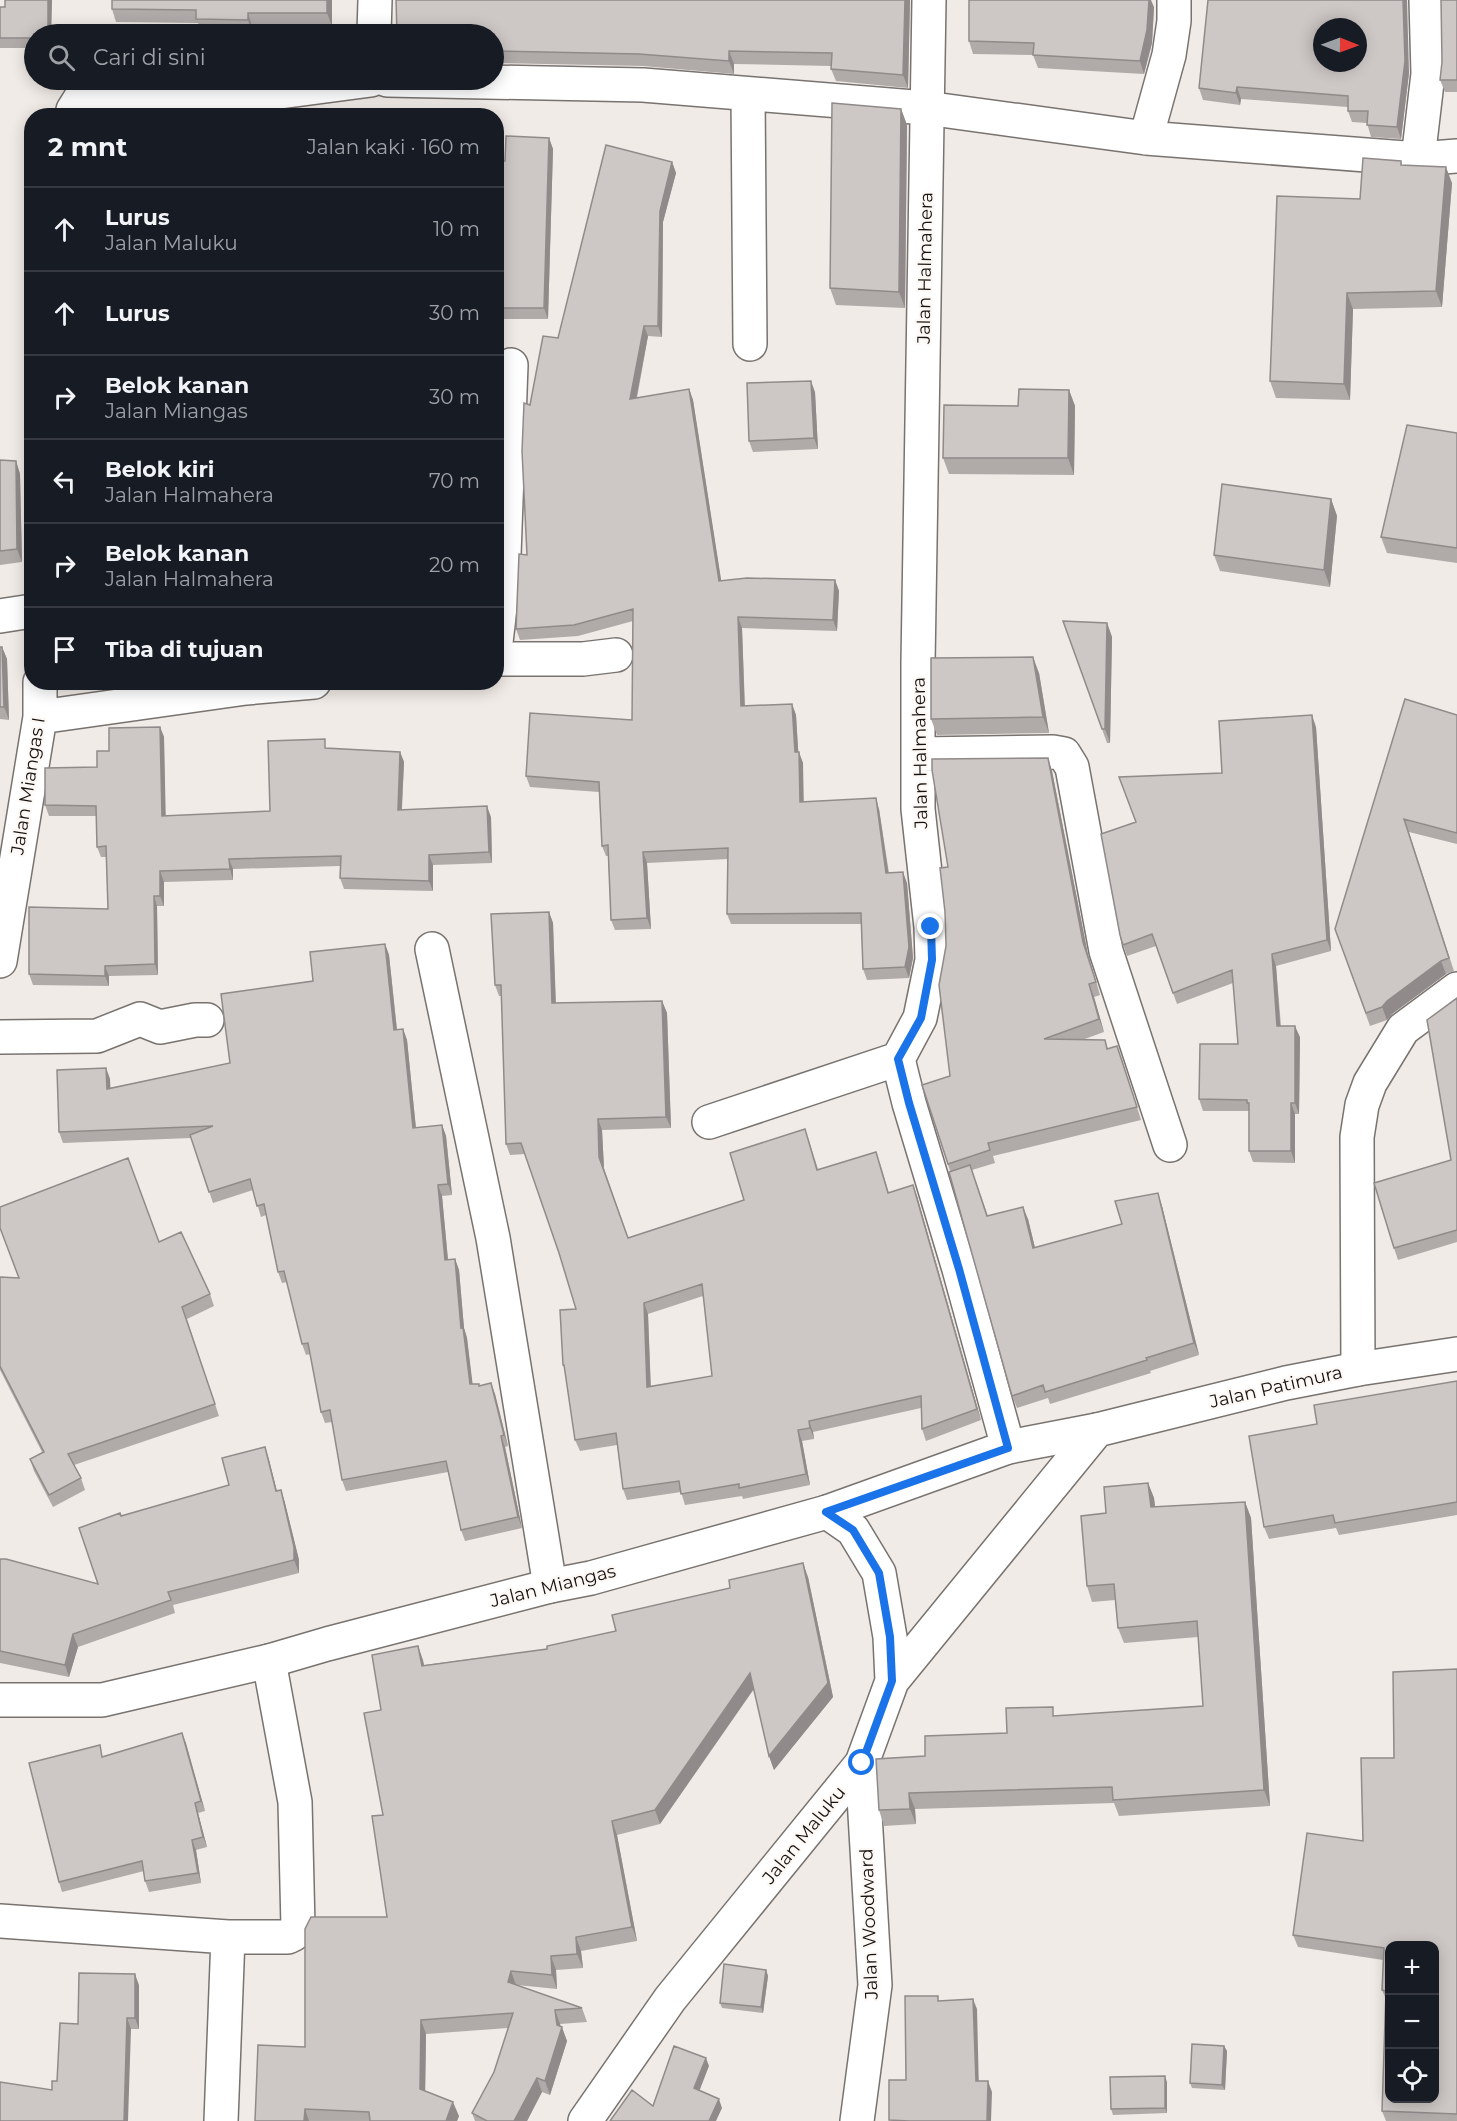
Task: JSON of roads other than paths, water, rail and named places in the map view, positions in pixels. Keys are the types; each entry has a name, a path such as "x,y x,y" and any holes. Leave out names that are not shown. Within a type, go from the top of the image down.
{"street":[{"path":"374,24 375,0"},
{"path":"926,108 929,0"},
{"path":"1146,138 1169,55 1174,21 1174,0"},
{"path":"1418,159 1428,74 1426,0"},
{"path":"504,82 643,85 926,108 1146,138 1418,159 1457,156"},
{"path":"74,108 83,94 210,101 294,90"},
{"path":"748,94 750,344"},
{"name":"Jalan Halmahera","path":"898,1059 921,1018 932,960 931,927 918,809 926,108"},
{"path":"504,555 511,365"},
{"path":"0,616 24,612"},
{"path":"504,659 583,659 616,655"},
{"name":"Jalan Miangas I","path":"0,961 40,717 40,690"},
{"path":"40,717 232,690"},
{"path":"919,754 1053,752 1064,754 1072,767 1106,951 1170,1145"},
{"path":"432,949 493,1238 550,1586"},
{"path":"1358,1369 1357,1137 1362,1105 1370,1083 1403,1029 1457,989"},
{"path":"0,1037 97,1036 140,1019 160,1027 207,1020"},
{"path":"709,1122 898,1059 1008,1448"},
{"name":"Jalan Patimura","path":"1097,1430 1286,1383 1457,1354"},
{"name":"Jalan Miangas","path":"0,1700 102,1700 269,1661 550,1586 591,1578 826,1512 1008,1448 1097,1430"},
{"name":"Jalan Maluku","path":"585,2121 670,1999 862,1763 892,1681 1097,1430"},
{"path":"826,1512 853,1530 879,1573 890,1637 892,1681"},
{"path":"0,1921 228,1937 288,1937 294,1934 298,1927 295,1802 269,1661"},
{"name":"Jalan Woodward","path":"857,2121 875,1985 862,1763"},
{"path":"221,2121 228,1937"}]}
